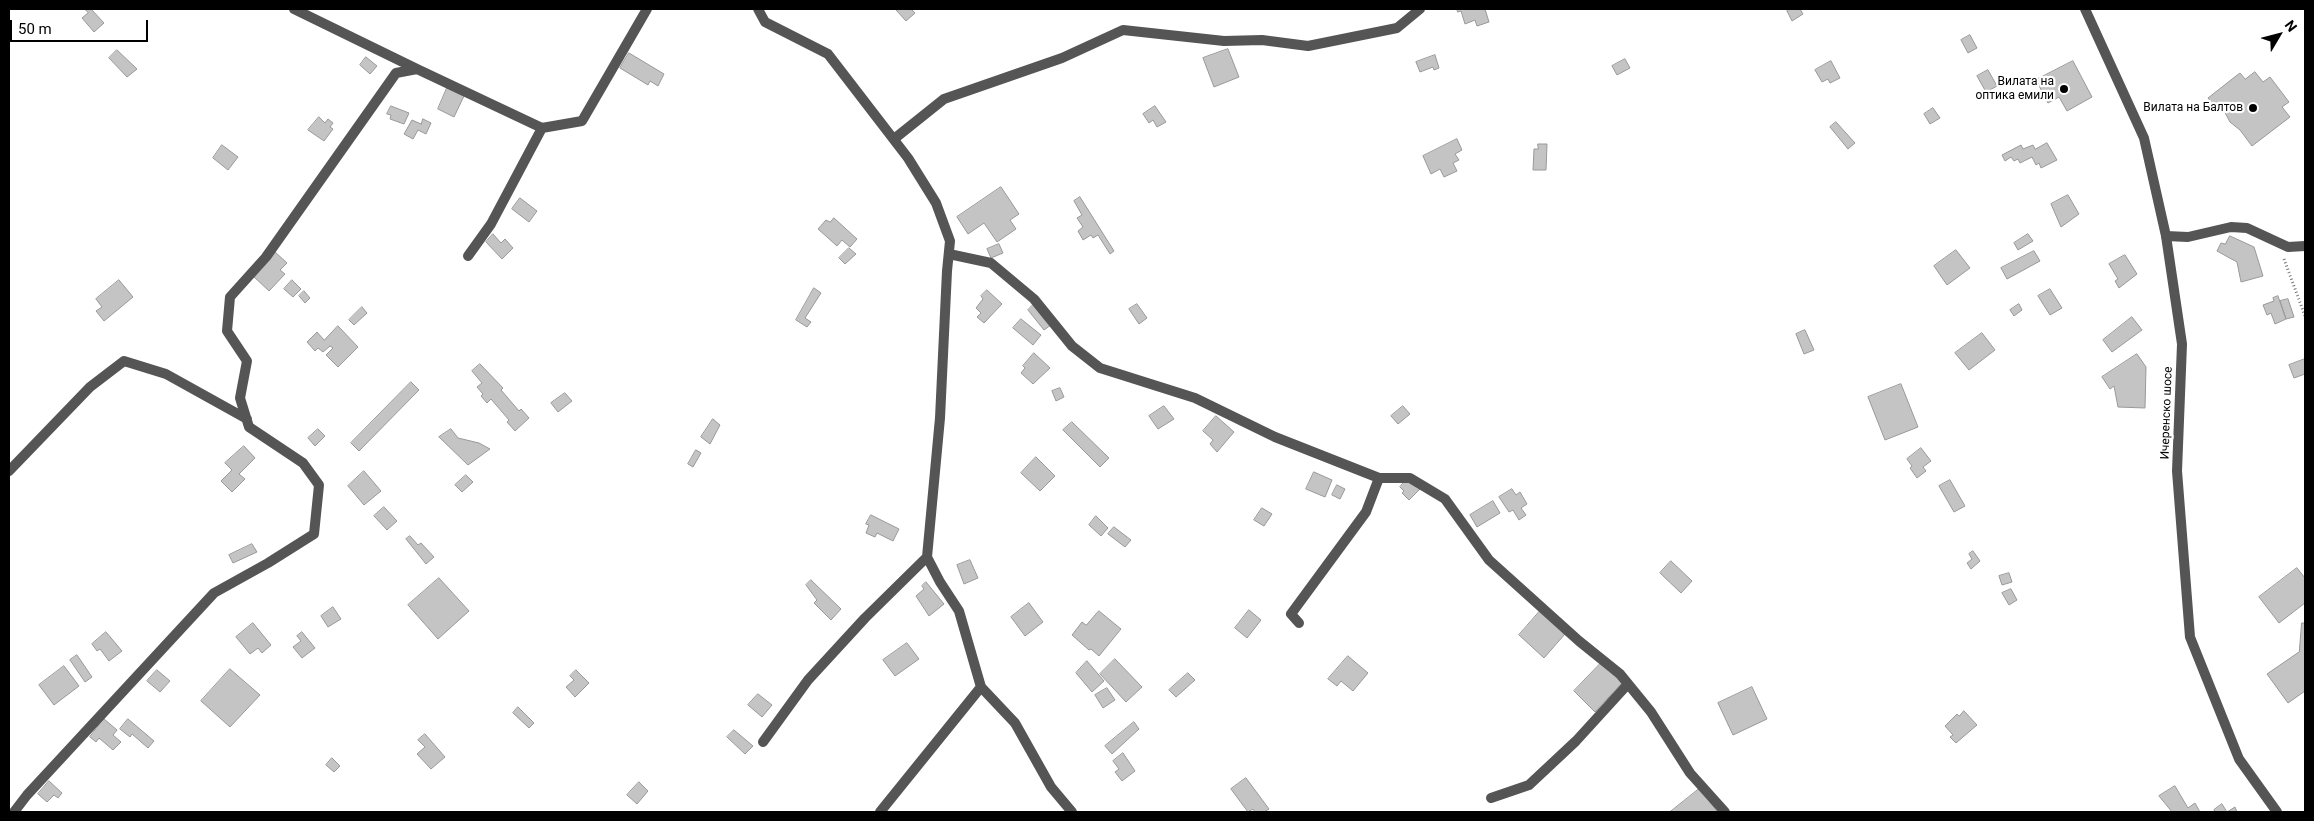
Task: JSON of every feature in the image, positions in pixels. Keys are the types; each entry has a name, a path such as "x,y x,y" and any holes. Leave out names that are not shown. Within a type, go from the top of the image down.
{"street":[{"path":"294,9 417,70 542,128 582,122 646,9"},
{"path":"758,9 765,22 828,54 894,139 936,203 950,241 940,418 927,556 940,582 959,611 981,687 1016,724 1051,787 1072,812"},
{"path":"894,139 944,99 1062,58 1123,30 1224,41 1262,40 1308,46 1397,28 1420,9"},
{"name":"Ичеренско шосе","path":"2085,9 2144,138 2166,236 2182,344 2177,471 2190,637 2239,759 2277,812"},
{"path":"13,809 214,593 268,563 314,534 319,485 303,463 250,427 247,419 240,398 247,361 227,331 230,297 266,258 396,73 417,70"},
{"path":"468,256 491,224 542,128"},
{"path":"2166,236 2188,237 2230,227 2247,228 2288,247 2305,246"},
{"path":"948,254 991,263 1034,299 1072,346 1100,368 1195,398 1275,437 1379,478 1410,478 1445,499 1489,560 1579,641 1620,674 1651,712 1690,773 1725,812"},
{"path":"9,471 90,387 124,361 166,374 247,419"},
{"path":"1299,623 1291,614 1366,512 1379,478"},
{"path":"762,742 808,680 865,618 927,556"},
{"path":"1491,798 1529,785 1576,741 1628,684"},
{"path":"880,812 981,687"}],"path":[{"path":"2278,242 2305,316"}],"building":[{"path":"85,9 91,9 104,23 94,32 82,18 88,13"},
{"path":"911,9 915,13 906,21 896,10"},
{"path":"1457,9 1485,9 1489,22 1477,26 1475,20 1465,24 1461,11 1458,12"},
{"path":"1800,9 1803,14 1792,21 1787,11"},
{"path":"1970,35 1977,48 1968,53 1961,40"},
{"path":"1228,49 1239,77 1214,87 1203,58"},
{"path":"117,50 137,69 127,77 109,58"},
{"path":"629,53 664,74 658,86 650,81 648,85 620,68"},
{"path":"1435,55 1439,68 1434,70 1433,67 1420,72 1416,62"},
{"path":"366,57 377,66 370,74 360,65"},
{"path":"1625,59 1630,68 1617,75 1612,66"},
{"path":"1831,61 1840,78 1830,83 1828,79 1822,82 1815,70"},
{"name":"Вилата на оптика емили","path":"2073,61 2092,97 2067,111 2059,97 2048,103 2036,80"},
{"path":"1988,70 1997,86 1986,92 1977,76"},
{"name":"Вилата на Балтов","path":"2255,72 2263,82 2270,77 2289,102 2282,107 2290,117 2252,146 2240,130 2230,122 2221,105 2216,109 2208,98 2240,73 2245,79"},
{"path":"447,88 464,96 454,117 438,109"},
{"path":"391,106 409,113 404,124 390,119 391,115 387,114"},
{"path":"1155,106 1166,122 1157,127 1153,120 1149,123 1143,114"},
{"path":"1933,108 1940,118 1930,124 1924,114"},
{"path":"319,117 325,123 328,119 333,123 330,127 333,129 324,141 308,130"},
{"path":"423,119 431,123 426,134 418,130 413,139 404,134 412,120 421,124"},
{"path":"1836,122 1855,143 1848,149 1830,127"},
{"path":"1457,139 1462,150 1455,154 1459,160 1453,163 1457,171 1444,177 1440,169 1431,174 1423,156"},
{"path":"2047,143 2057,160 2041,168 2039,163 2036,165 2032,157 2020,163 2018,159 2014,161 2011,157 2005,161 2002,155 2021,145 2023,149 2033,145 2035,149"},
{"path":"1538,144 1547,144 1546,170 1533,170 1534,149 1538,149"},
{"path":"222,145 238,157 228,170 213,158"},
{"path":"1001,187 1019,214 1010,220 1016,229 997,242 984,223 968,234 957,217"},
{"path":"2068,195 2079,214 2061,227 2051,204"},
{"path":"1080,197 1114,251 1110,254 1098,235 1093,238 1091,235 1083,240 1078,231 1083,227 1077,218 1082,215 1074,201"},
{"path":"520,198 537,211 529,222 512,209"},
{"path":"834,218 857,239 850,247 842,240 837,246 818,229 826,220 830,222"},
{"path":"493,234 501,243 505,239 513,248 502,259 486,242"},
{"path":"2028,234 2033,241 2018,250 2014,243"},
{"path":"2230,236 2254,247 2263,276 2241,282 2237,262 2217,251 2221,243 2225,244"},
{"path":"999,244 1003,253 991,258 987,249"},
{"path":"849,248 856,254 845,264 839,258"},
{"path":"1956,250 1970,268 1947,285 1934,266"},
{"path":"274,251 287,263 280,270 285,274 269,291 252,275"},
{"path":"2034,251 2040,261 2007,279 2001,268"},
{"path":"2125,255 2137,274 2119,288 2115,281 2118,279 2109,264"},
{"path":"119,280 133,297 104,321 96,311 102,307 96,299"},
{"path":"292,280 301,289 293,297 284,289"},
{"path":"814,288 821,293 805,318 811,322 807,327 796,320"},
{"path":"2050,289 2062,308 2050,315 2038,296"},
{"path":"987,290 1002,304 984,323 977,317 981,313 976,308 983,299 981,296"},
{"path":"304,291 310,298 305,303 299,296"},
{"path":"2278,296 2286,319 2275,324 2271,313 2267,315 2263,305 2274,301 2273,298"},
{"path":"2288,299 2294,317 2286,319 2280,301"},
{"path":"1034,304 1051,325 1044,330 1028,310"},
{"path":"1137,304 1147,318 1139,324 1129,309"},
{"path":"2019,304 2022,310 2014,316 2010,310"},
{"path":"362,307 367,313 354,325 349,320"},
{"path":"2132,317 2142,330 2112,352 2103,340"},
{"path":"1021,319 1041,335 1033,345 1013,328"},
{"path":"338,326 358,347 338,367 326,355 333,348 330,346 323,352 318,348 315,351 307,342 317,332 324,340"},
{"path":"1805,330 1814,350 1804,354 1796,334"},
{"path":"1982,333 1995,350 1969,370 1955,353"},
{"path":"1034,353 1050,368 1033,384 1021,373 1025,368 1023,366"},
{"path":"2137,354 2146,367 2145,408 2118,407 2114,386 2110,389 2102,377"},
{"path":"2305,359 2305,374 2294,378 2289,365"},
{"path":"480,364 503,388 501,390 519,411 521,409 529,418 515,431 507,422 509,420 491,399 487,403 481,396 483,394 477,387 482,383 472,371"},
{"path":"411,382 419,390 359,451 351,443"},
{"path":"1901,384 1918,427 1885,440 1868,397"},
{"path":"1060,388 1064,397 1056,401 1052,391"},
{"path":"565,393 572,401 558,412 551,403"},
{"path":"1164,406 1174,419 1158,429 1149,416"},
{"path":"1403,406 1410,414 1398,424 1391,416"},
{"path":"1216,416 1234,432 1217,452 1210,444 1213,440 1203,431"},
{"path":"713,419 720,425 710,444 701,437"},
{"path":"1072,422 1109,458 1100,467 1063,430"},
{"path":"318,429 325,436 315,446 308,438"},
{"path":"451,429 458,438 479,443 490,449 468,465 439,437"},
{"path":"244,446 255,458 239,474 245,479 232,492 221,481 232,470 225,463"},
{"path":"1921,448 1931,461 1923,467 1926,471 1917,478 1910,468 1912,466 1907,459"},
{"path":"696,450 701,453 693,467 688,464"},
{"path":"1036,457 1055,476 1040,491 1021,473"},
{"path":"364,471 381,491 364,505 348,486"},
{"path":"1314,472 1332,480 1325,497 1306,489"},
{"path":"466,475 473,482 462,492 455,485"},
{"path":"1409,477 1421,488 1409,500 1402,493 1404,491 1400,487"},
{"path":"1950,480 1965,506 1954,512 1939,486"},
{"path":"1337,485 1345,489 1340,499 1332,495"},
{"path":"1512,489 1516,495 1520,492 1527,504 1521,508 1526,515 1519,520 1513,510 1509,512 1499,497"},
{"path":"1493,501 1500,513 1477,527 1470,515"},
{"path":"384,507 397,521 387,530 374,516"},
{"path":"1262,508 1272,514 1264,526 1254,520"},
{"path":"871,515 899,529 893,541 877,533 875,537 866,533 869,525 866,524"},
{"path":"1096,516 1108,528 1101,536 1089,525"},
{"path":"1114,527 1131,540 1125,547 1108,534"},
{"path":"410,536 418,545 421,543 434,557 426,564 406,539"},
{"path":"252,544 257,552 233,563 229,555"},
{"path":"1973,551 1980,561 1971,569 1967,563 1972,559 1969,554"},
{"path":"970,560 978,578 964,584 957,565"},
{"path":"1671,561 1692,581 1681,593 1660,573"},
{"path":"2297,568 2305,578 2305,603 2279,623 2259,597"},
{"path":"2009,573 2012,582 2002,585 1999,576"},
{"path":"439,578 469,611 438,639 408,605"},
{"path":"811,580 841,609 831,620 814,603 817,600 806,585"},
{"path":"926,582 944,604 929,616 916,596 924,589 922,586"},
{"path":"2011,589 2017,600 2009,605 2002,593"},
{"path":"1029,603 1043,622 1025,636 1011,617"},
{"path":"333,607 341,619 328,627 321,616"},
{"path":"1249,610 1261,620 1247,638 1235,628"},
{"path":"1099,611 1121,629 1099,656 1072,635 1082,622 1086,625"},
{"path":"1540,611 1565,634 1544,658 1519,635"},
{"path":"253,623 271,645 262,653 258,648 250,654 236,637"},
{"path":"2302,623 2305,623 2305,691 2288,703 2267,674 2299,652"},
{"path":"106,632 122,651 109,661 100,649 97,651 92,644"},
{"path":"302,632 315,648 302,658 293,647 301,641 297,636"},
{"path":"907,643 919,659 895,676 883,660"},
{"path":"77,655 92,677 85,682 70,660"},
{"path":"1348,656 1368,673 1353,691 1341,681 1337,686 1328,679"},
{"path":"1115,659 1142,687 1126,702 1100,674"},
{"path":"1087,661 1104,681 1092,692 1076,673"},
{"path":"1601,663 1622,683 1595,712 1574,691"},
{"path":"64,666 79,686 54,705 39,685"},
{"path":"230,669 260,695 230,727 201,701"},
{"path":"157,670 170,681 160,692 147,681"},
{"path":"576,670 589,683 575,697 566,687 574,680 570,676"},
{"path":"1188,673 1195,680 1176,697 1169,690"},
{"path":"1752,687 1767,719 1733,735 1718,703"},
{"path":"1107,688 1115,700 1103,708 1095,695"},
{"path":"758,694 772,705 762,717 748,705"},
{"path":"518,707 534,723 529,728 513,713"},
{"path":"1964,711 1977,725 1956,743 1950,737 1953,735 1945,726 1957,714 1959,716"},
{"path":"104,719 117,730 113,735 121,742 113,750 99,738 96,742 90,737"},
{"path":"128,719 154,741 148,748 132,734 130,737 120,729"},
{"path":"1134,722 1139,729 1112,754 1105,746"},
{"path":"734,730 753,746 745,754 727,737"},
{"path":"425,734 445,757 431,769 417,754 425,747 418,740"},
{"path":"1123,753 1135,771 1122,781 1115,772 1119,769 1113,761"},
{"path":"332,758 340,766 334,772 326,765"},
{"path":"1246,778 1269,809 1264,812 1255,812 1253,809 1248,812 1231,789"},
{"path":"49,781 62,793 58,798 54,795 47,802 38,794"},
{"path":"639,782 648,791 637,804 627,795"},
{"path":"2175,786 2188,808 2195,803 2200,812 2172,812 2159,796"},
{"path":"1699,789 1718,812 1670,812"},
{"path":"2222,804 2227,812 2216,812 2214,810"},
{"path":"2235,807 2237,812 2227,812"}],"place":[{"name":"Вилата на оптика емили","path":"2064,89"},
{"name":"Вилата на Балтов","path":"2253,108"}]}
